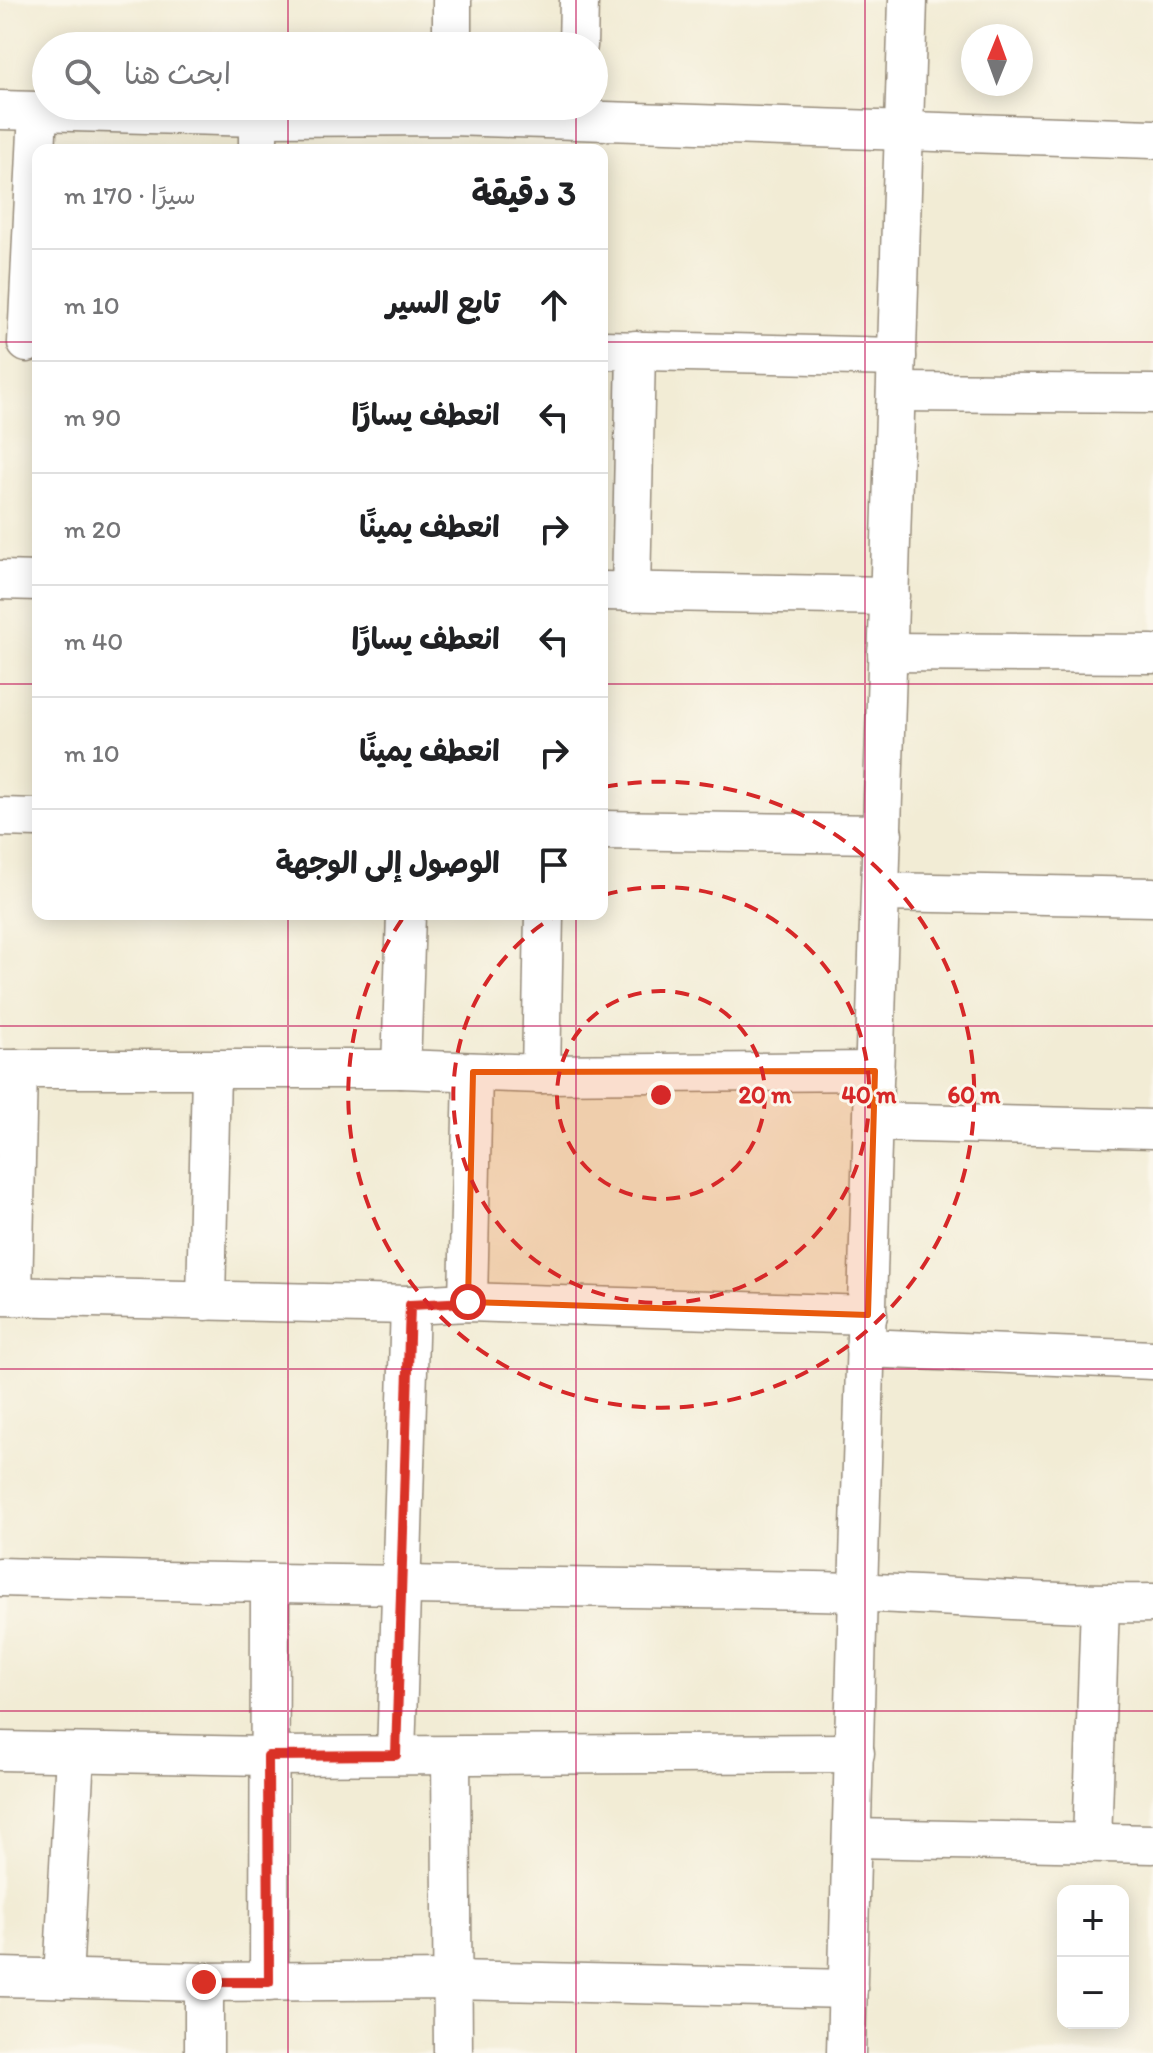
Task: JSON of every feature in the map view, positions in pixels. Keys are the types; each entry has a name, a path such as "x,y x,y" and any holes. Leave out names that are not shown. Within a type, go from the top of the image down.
{"street":[{"path":"452,0 452,32"},
{"path":"578,32 579,0"},
{"path":"846,2053 908,0"},
{"path":"0,110 32,111"},
{"path":"608,116 904,131 1153,139"},
{"path":"36,144 37,120"},
{"path":"124,120 258,134 375,120"},
{"path":"22,342 32,198"},
{"path":"890,596 616,592 619,350 1153,394"},
{"path":"0,580 32,581"},
{"path":"887,652 1153,654"},
{"path":"0,817 32,818"},
{"path":"608,830 883,834"},
{"path":"881,892 1153,897"},
{"path":"401,1069 406,920"},
{"path":"541,1074 544,920"},
{"path":"875,1071 541,1074 401,1069 9,1069 6,1296 410,1305 468,1302 867,1332 1153,1360"},
{"path":"206,1301 211,1071"},
{"path":"468,1302 473,1072"},
{"path":"874,1122 1153,1129"},
{"path":"396,1755 410,1305"},
{"path":"0,1577 270,1585 402,1583 858,1591 1100,1604 1153,1603"},
{"path":"269,1982 270,1585"},
{"path":"1092,1842 1100,1604"},
{"path":"0,1751 268,1756 855,1753"},
{"path":"63,1979 75,1754"},
{"path":"451,1756 453,2053"},
{"path":"852,1838 1153,1844"},
{"path":"0,1977 204,1982 453,1980 848,1989"},
{"path":"204,1982 204,2053"}],"highlighted area":[{"path":"875,1071 868,1315 468,1302 473,1072"}],"route":[{"path":"204,1982 269,1982 268,1756 396,1755 410,1305 468,1302"}]}
